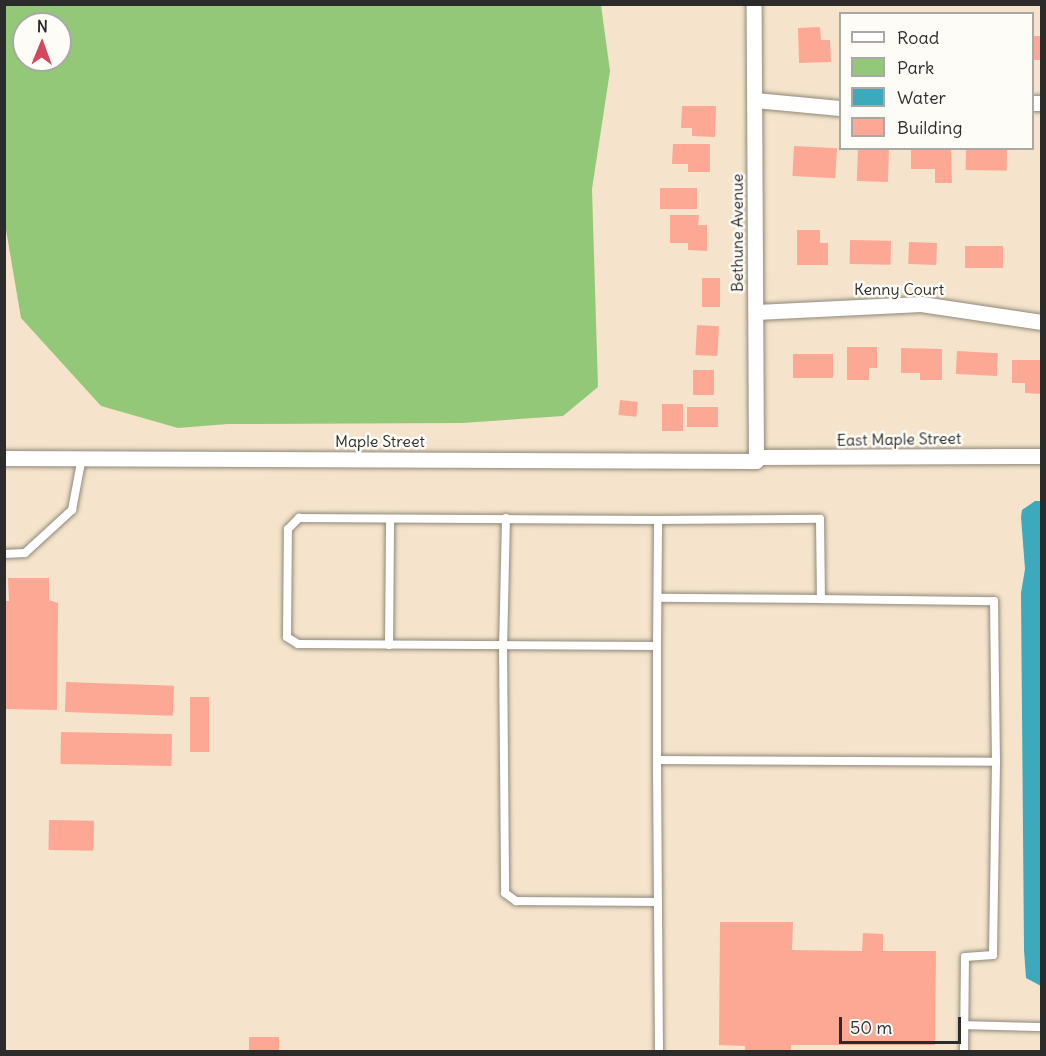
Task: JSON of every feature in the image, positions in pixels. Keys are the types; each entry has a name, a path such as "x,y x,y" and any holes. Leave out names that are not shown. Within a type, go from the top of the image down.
{"street":[{"name":"Bethune Avenue","path":"754,4 756,459"},
{"path":"755,100 839,108"},
{"name":"Kenny Court","path":"756,312 921,304 1041,322"},
{"name":"East Maple Street","path":"756,459 1041,456"},
{"name":"Maple Street","path":"4,458 756,459"}],"lane":[{"path":"4,554 25,553 72,510 82,457"},
{"path":"506,518 502,646 505,893 508,899 658,902"},
{"path":"389,645 390,519"},
{"path":"657,646 298,644 287,637 288,529 292,522 390,519 820,519 822,599"},
{"path":"658,520 659,1052"},
{"path":"658,598 994,601 996,762 993,955 965,957 964,1052"},
{"path":"657,760 996,762"},
{"path":"964,1025 1041,1027"}],"green space":[{"path":"4,5 601,5 610,71 592,189 598,387 563,416 462,423 228,424 178,428 101,406 21,318 5,224"}],"water":[{"path":"1035,501 1042,501 1041,986 1026,978 1024,950 1021,593 1025,569 1021,517 1022,510"}],"building":[{"path":"820,27 821,40 830,40 831,62 799,63 798,28"},
{"path":"1034,36 1042,36 1042,60 1034,60"},
{"path":"682,106 716,106 715,137 692,136 692,128 681,128"},
{"path":"673,144 710,144 710,172 688,172 688,164 672,164"},
{"path":"794,146 837,148 835,178 792,176"},
{"path":"858,150 889,150 888,182 857,181"},
{"path":"911,150 951,150 952,183 935,183 935,169 911,169"},
{"path":"966,150 1007,150 1007,171 966,170"},
{"path":"660,188 697,188 697,209 660,209"},
{"path":"670,215 699,215 698,225 707,225 707,251 688,250 688,243 670,243"},
{"path":"797,230 820,230 820,243 828,243 828,265 797,265"},
{"path":"850,240 891,241 891,265 850,264"},
{"path":"909,242 937,243 936,265 908,264"},
{"path":"965,246 1003,246 1003,268 965,268"},
{"path":"702,278 720,278 720,307 702,307"},
{"path":"697,325 719,326 717,356 695,355"},
{"path":"847,347 877,347 877,368 869,368 869,380 847,380"},
{"path":"901,348 942,349 942,380 920,380 920,373 901,373"},
{"path":"957,351 998,353 997,376 956,374"},
{"path":"793,354 833,354 833,378 793,378"},
{"path":"1012,360 1042,360 1042,394 1025,393 1025,383 1012,383"},
{"path":"693,370 714,370 714,395 693,395"},
{"path":"620,400 638,402 636,417 618,415"},
{"path":"662,404 683,404 683,431 662,431"},
{"path":"687,407 718,407 718,427 687,427"},
{"path":"8,578 49,578 49,600 58,603 57,710 6,709 4,601 9,601"},
{"path":"66,682 174,686 173,716 65,712"},
{"path":"190,697 209,697 209,752 190,752"},
{"path":"61,732 172,734 171,766 60,764"},
{"path":"49,820 94,821 93,851 48,850"},
{"path":"720,922 793,922 792,950 862,951 863,933 883,934 883,951 936,951 935,1045 791,1045 791,1052 745,1052 745,1046 719,1045"},
{"path":"249,1037 279,1037 279,1052 249,1052"}]}
